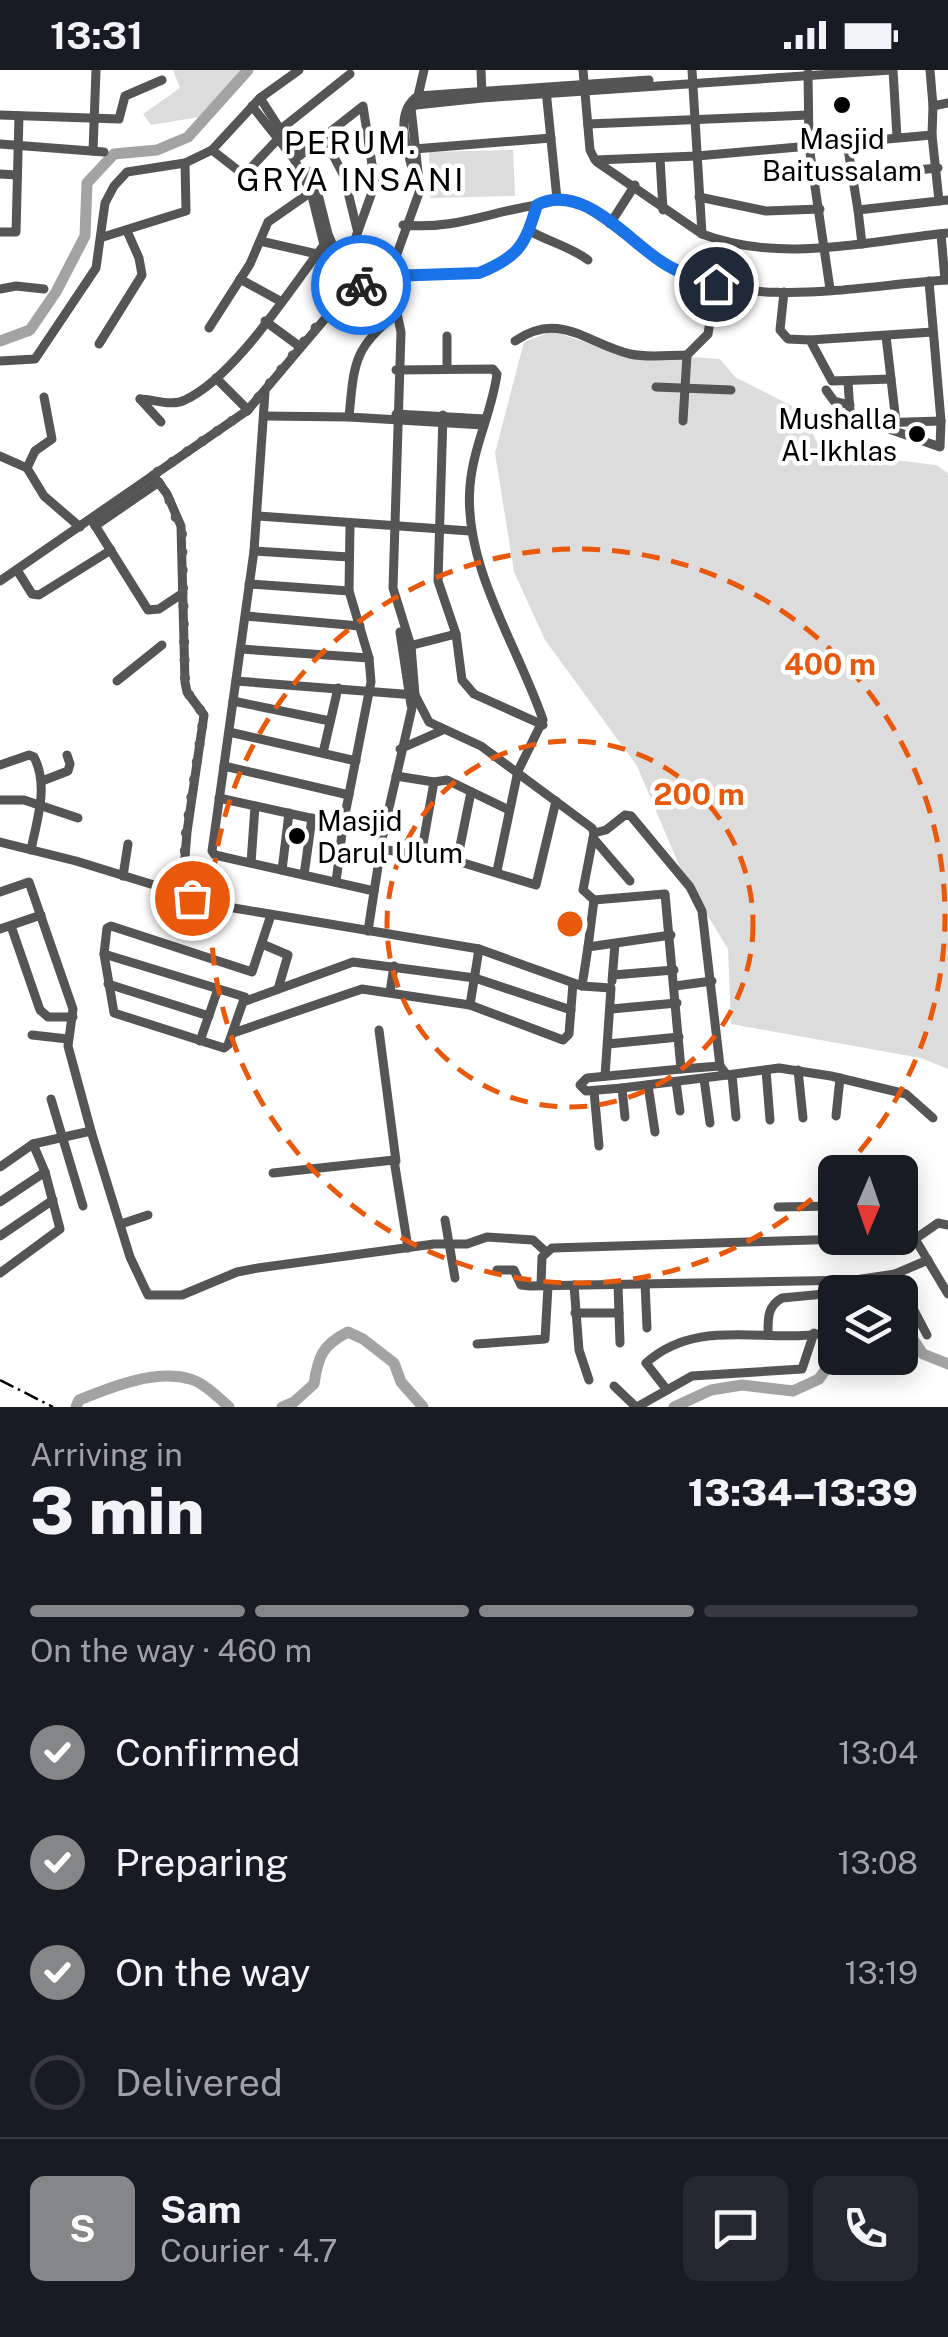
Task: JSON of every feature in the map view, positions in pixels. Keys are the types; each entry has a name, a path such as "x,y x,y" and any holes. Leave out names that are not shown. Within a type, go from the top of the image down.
{"street":[{"path":"0,144 99,152 94,119 96,70"},
{"path":"0,361 37,358 96,268 105,202 128,172 185,163 212,150 256,102 300,70"},
{"path":"418,96 424,70"},
{"path":"481,70 482,94"},
{"path":"405,225 480,220 509,209 558,199 573,201 660,261 716,284 784,292 947,280 944,234 825,248 756,249 702,234 590,156 583,70"},
{"path":"413,149 403,112 418,96 809,71 892,70 897,137"},
{"path":"858,210 944,201 932,135 930,70"},
{"path":"809,71 809,146 830,289"},
{"path":"212,150 244,175 280,134 350,74"},
{"path":"693,77 702,234"},
{"path":"0,116 118,119 125,96 162,80"},
{"path":"546,90 558,199"},
{"path":"368,931 411,698 407,646 387,584 401,332 386,277 420,190 410,115 413,106 482,94"},
{"path":"256,102 315,182 328,234 346,276"},
{"path":"933,106 948,103"},
{"path":"298,157 362,105 374,184 348,256 348,291"},
{"path":"588,124 808,114"},
{"path":"0,232 16,232 19,116"},
{"path":"350,116 368,141"},
{"path":"280,134 304,174 324,245 348,291"},
{"path":"595,160 697,156 932,135"},
{"path":"324,138 344,176 358,232"},
{"path":"413,149 551,138"},
{"path":"846,143 862,244"},
{"path":"660,158 664,210"},
{"path":"102,237 186,211 185,163"},
{"path":"854,176 938,168"},
{"path":"0,174 17,175"},
{"path":"610,224 635,185"},
{"path":"209,328 272,217 311,192"},
{"path":"700,197 766,210 820,210"},
{"path":"0,204 16,204"},
{"path":"0,581 93,522 248,410 348,291 386,277 479,273 521,248 537,205"},
{"path":"530,230 588,260"},
{"path":"99,344 142,275 127,231"},
{"path":"260,241 317,254"},
{"path":"161,422 140,399 176,403 216,378 244,350 324,245"},
{"path":"240,279 280,301"},
{"path":"848,382 854,417 937,448 941,444 930,281"},
{"path":"683,421 687,355 708,334 716,284"},
{"path":"0,289 44,289"},
{"path":"784,292 780,330 788,338 933,332"},
{"path":"349,417 355,360 396,314"},
{"path":"265,321 299,346"},
{"path":"515,341 538,330 571,329 630,354 687,355"},
{"path":"446,370 447,336"},
{"path":"886,336 896,422"},
{"path":"810,340 832,381 891,379"},
{"path":"397,370 496,370 493,403 484,422 470,483 470,531 508,639 543,717 518,771 497,870"},
{"path":"216,378 248,410"},
{"path":"656,387 731,390"},
{"path":"826,390 834,401 850,405"},
{"path":"265,392 254,551 212,851 215,855 374,891"},
{"path":"28,468 35,451 52,439 44,398"},
{"path":"264,416 484,422"},
{"path":"443,418 438,582 456,634 466,688 542,725"},
{"path":"867,424 941,420"},
{"path":"0,456 28,468 44,496 80,527"},
{"path":"156,478 181,526 186,687 204,712 186,832 182,894"},
{"path":"258,516 470,531"},
{"path":"93,522 148,610 159,610 183,593"},
{"path":"336,882 343,825 371,692 370,658 349,592 350,525"},
{"path":"17,570 32,594 38,595 111,550"},
{"path":"254,551 349,557"},
{"path":"250,584 349,592"},
{"path":"246,616 360,626"},
{"path":"407,646 456,634"},
{"path":"117,681 164,644 184,635"},
{"path":"241,650 370,658"},
{"path":"236,681 411,698 428,722 481,746 556,802 593,835 630,881"},
{"path":"323,754 338,688"},
{"path":"233,701 330,721"},
{"path":"400,749 442,730"},
{"path":"228,732 356,761"},
{"path":"0,765 32,755 42,780 31,850"},
{"path":"42,780 68,770 67,755"},
{"path":"224,766 349,796"},
{"path":"396,776 434,782 447,780 510,810"},
{"path":"421,854 434,782"},
{"path":"456,861 472,792"},
{"path":"219,798 383,834"},
{"path":"0,800 24,800 78,818"},
{"path":"382,849 497,870 538,884 556,802"},
{"path":"251,863 255,806"},
{"path":"282,870 289,813"},
{"path":"593,835 622,816 631,816 690,888 702,911 736,1117"},
{"path":"304,874 312,818"},
{"path":"593,835 583,890 594,900 663,892 667,897 681,1069"},
{"path":"0,842 182,894 271,915 479,949 578,985 612,988"},
{"path":"124,876 128,844"},
{"path":"0,889 13,882 30,882 74,1018 68,1039 91,1131 144,1290 152,1295 182,1295 258,1268 473,1243 487,1237 532,1240 546,1251"},
{"path":"233,1033 362,989 470,1005 561,1041 569,1034 594,900"},
{"path":"252,972 111,926 104,933 115,1018 224,1048 233,1033 271,915"},
{"path":"40,916 5,928 40,1010 50,1017 74,1018"},
{"path":"588,947 671,935"},
{"path":"262,944 288,955 278,989"},
{"path":"605,1076 615,944"},
{"path":"470,1005 479,949"},
{"path":"104,954 244,1000 353,962 474,978 571,1010"},
{"path":"390,992 394,966"},
{"path":"613,975 674,970"},
{"path":"675,986 712,981"},
{"path":"108,984 209,1016"},
{"path":"200,1041 218,989"},
{"path":"611,1009 677,1003"},
{"path":"379,1030 408,1248"},
{"path":"32,1035 68,1039"},
{"path":"608,1044 679,1037"},
{"path":"726,1072 704,1079 648,1086 580,1089 581,1081 605,1076 681,1069 798,1070 906,1094 933,1118"},
{"path":"766,1070 770,1120"},
{"path":"798,1070 803,1118"},
{"path":"836,1116 840,1078"},
{"path":"704,1079 710,1123"},
{"path":"676,1082 680,1111"},
{"path":"648,1086 655,1132"},
{"path":"622,1088 624,1116"},
{"path":"594,1091 599,1146"},
{"path":"50,1100 83,1206"},
{"path":"0,1167 33,1144 91,1131"},
{"path":"0,1273 60,1232 45,1172 33,1144"},
{"path":"273,1172 396,1162"},
{"path":"0,1202 45,1172"},
{"path":"0,1236 53,1200"},
{"path":"778,1207 818,1206"},
{"path":"121,1224 148,1215"},
{"path":"446,1220 455,1278"},
{"path":"918,1236 938,1223 948,1225"},
{"path":"477,1344 546,1339 541,1262 552,1248 818,1240"},
{"path":"918,1245 948,1294"},
{"path":"888,1275 928,1260"},
{"path":"498,1270 514,1270 523,1286 818,1279"},
{"path":"895,1274 928,1335"},
{"path":"646,1283 647,1328"},
{"path":"618,1284 620,1343"},
{"path":"574,1285 579,1350 589,1380"},
{"path":"768,1335 769,1313 776,1301 818,1295"},
{"path":"575,1314 619,1313"},
{"path":"614,1386 637,1407 692,1376 802,1370 814,1333"},
{"path":"667,1390 646,1363 670,1346 705,1335 818,1333"}],"shaded area":[{"path":"173,70 251,70 199,117 151,125 143,114 180,88"},
{"path":"513,150 515,196 430,198 429,152"},
{"path":"553,331 613,352 720,359 735,377 802,411 821,451 936,465 948,473 948,1069 921,1058 731,1024 728,949 684,877 637,766 545,640 514,572 495,453 524,342"}],"waterway":[{"path":"0,341 30,330 56,292 85,236 87,183 114,154 157,150 188,137 248,70"},
{"path":"282,1407 314,1384 323,1353 348,1332 394,1363 401,1382 423,1407"},
{"path":"918,1347 923,1354 948,1364"},
{"path":"674,1407 711,1390 742,1385 793,1391 822,1375"},
{"path":"76,1407 79,1400 105,1390 162,1376 195,1381 229,1407"}],"railway":[{"path":"0,1380 53,1407"}],"way so far":[{"path":"192,898 182,894 184,857 204,712 187,692 185,682 181,526 167,494 153,475 248,410 344,293 361,285"}],"place":[{"name":"Masjid Baitussalam","path":"842,105"},
{"name":"Mushalla Al-Ikhlas","path":"917,434"},
{"name":"Masjid Darul Ulum","path":"297,836"}],"district":[{"name":"PERUM. GRYA INSANI","path":"351,160"}],"route":[{"path":"361,285 389,276 479,273 492,268 521,248 528,238 537,205 558,199 573,201 594,212 676,270 716,284"}]}
